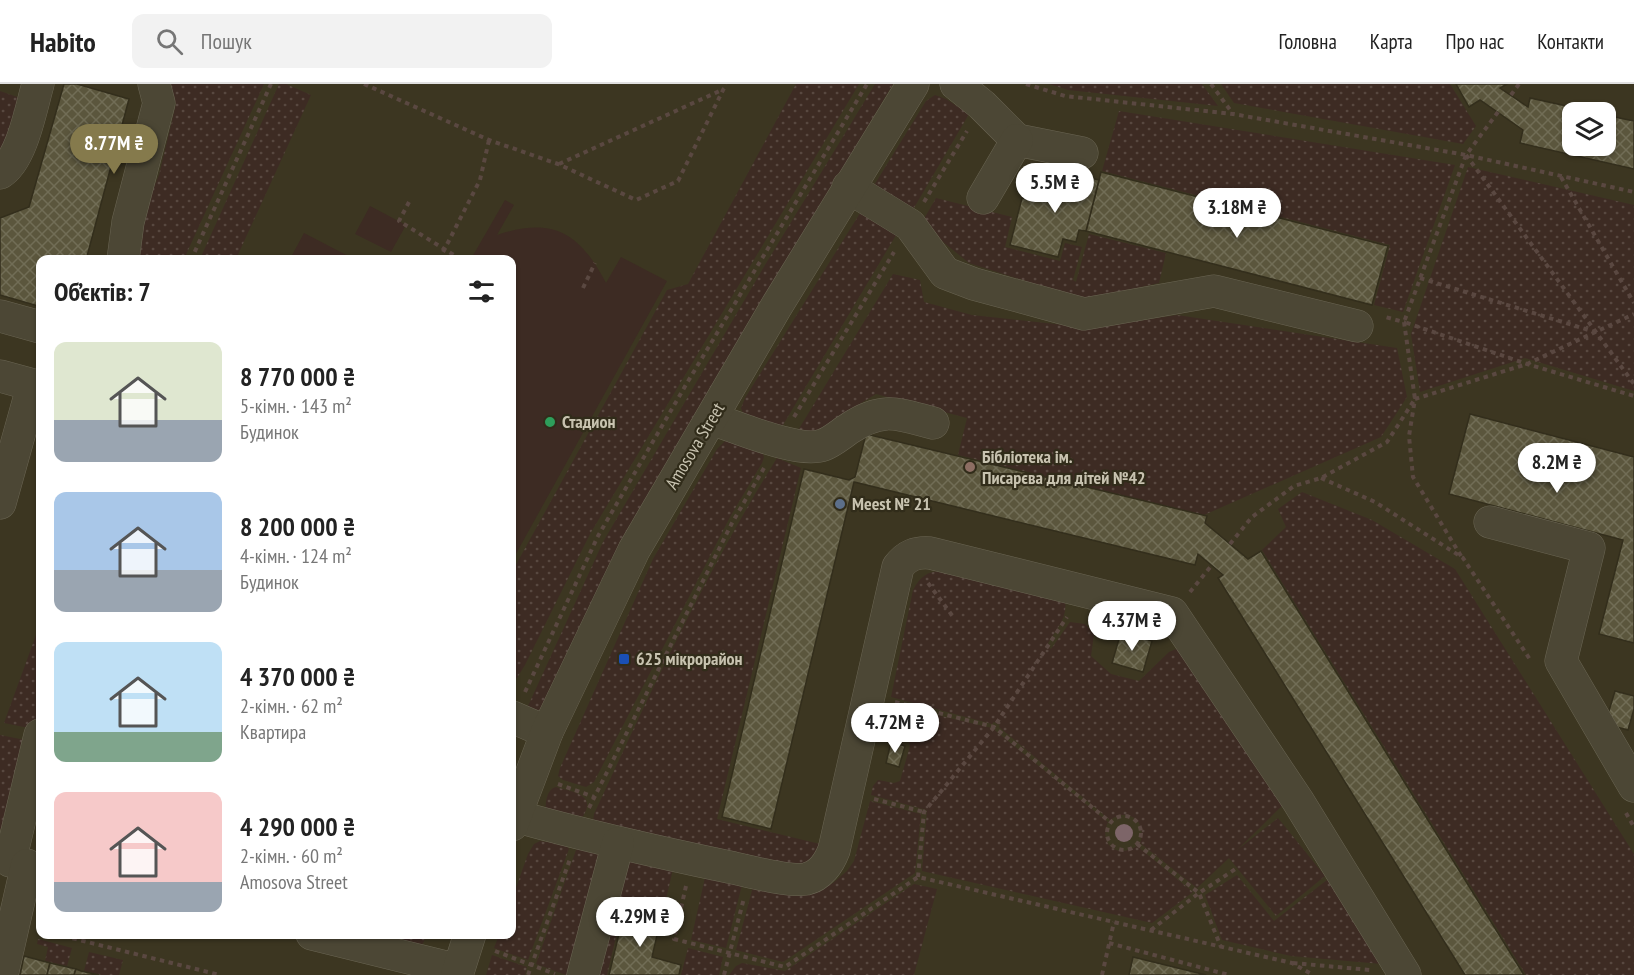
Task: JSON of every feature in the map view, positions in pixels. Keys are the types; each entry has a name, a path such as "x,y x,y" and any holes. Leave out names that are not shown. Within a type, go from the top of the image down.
{"street":[{"path":"0,173 7,168 18,149 38,84"},
{"path":"124,255 128,222 159,103 154,84"},
{"name":"Amosova Street","path":"516,812 547,732 634,550 849,187 913,84"},
{"path":"956,84 982,105 1017,140 1082,153"},
{"path":"983,198 1017,140"},
{"path":"849,187 910,225 945,273 974,284 1084,314 1214,291 1370,322"},
{"path":"0,316 36,326"},
{"path":"0,376 33,384 0,503"},
{"path":"711,419 780,441 808,447 823,445 858,422 874,415 893,413 933,423"},
{"path":"1490,522 1589,548 1562,661 1628,796"},
{"path":"516,821 789,878 807,878 818,874 831,857 898,567 907,556 920,553 939,555 1172,613 1298,801 1404,974"},
{"path":"517,706 547,732"},
{"path":"2,975 36,759"},
{"path":"583,975 618,843"},
{"path":"331,939 457,972 480,942"}],"path":[{"path":"193,255 271,84"},
{"path":"364,84 489,140 558,164 636,200 678,181 725,86"},
{"path":"517,706 598,536 867,84"},
{"path":"1026,84 1065,96 1233,114 1466,155 1634,192"},
{"path":"1211,84 1233,114"},
{"path":"1511,95 1519,84"},
{"path":"558,164 725,86"},
{"path":"1498,112 1466,155 1404,322 1415,399 1409,435 1413,477 1533,664"},
{"path":"441,255 480,180 489,140"},
{"path":"1466,155 1634,384"},
{"path":"1561,176 1634,303"},
{"path":"409,202 399,221 454,255"},
{"path":"584,288 595,263"},
{"path":"1420,278 1596,332"},
{"path":"1230,544 1252,517 1294,486 1321,478 1387,442 1415,399 1527,364 1634,314"},
{"path":"1370,322 1404,322 1527,364 1634,396"},
{"path":"1321,478 1375,502 1463,558"},
{"path":"1172,613 1212,566"},
{"path":"928,584 954,618"},
{"path":"918,877 924,812 994,727 1066,622"},
{"path":"902,704 994,727 1110,822"},
{"path":"528,975 594,797 549,781"},
{"path":"1628,796 1634,827"},
{"path":"882,801 924,812"},
{"path":"1126,815 1137,821 1142,831 1137,844 1125,850 1115,848 1107,839 1106,833 1110,822 1114,818 1126,815"},
{"path":"1137,844 1199,893 1221,947"},
{"path":"693,859 674,939 785,967 918,877 1292,963 1404,974"},
{"path":"1150,931 1199,893 1237,868"},
{"path":"724,975 751,871"},
{"path":"1102,975 1114,922"},
{"path":"75,939 220,975"},
{"path":"480,942 559,975"},
{"path":"1109,943 1229,975"},
{"path":"1292,963 1313,975"}],"shaded area":[{"path":"168,84 264,84 186,255 134,255 137,227 159,175 176,104"},
{"path":"279,84 286,84 311,95 238,255 202,255"},
{"path":"796,84 859,84 590,534 525,665 516,678 516,565 667,290 688,284"},
{"path":"875,84 893,84 619,544 540,709 536,714 528,710 603,542 765,265"},
{"path":"1049,84 1202,84 1218,106 1068,90"},
{"path":"1221,84 1450,84 1476,126 1463,144 1234,103"},
{"path":"0,91 26,100 0,166"},
{"path":"935,95 946,99 969,114 908,218 873,187 926,101"},
{"path":"1119,111 1455,165 1403,312 1374,305 1390,245 1102,171"},
{"path":"1468,167 1634,205 1634,391 1525,358 1420,392 1411,334"},
{"path":"936,198 1012,217 1005,247 1060,261 1065,243 1082,247 1073,280 1076,282 1089,234 1166,253 1159,283 1084,300 969,263 921,224"},
{"name":"Стадион","path":"505,200 514,205 497,235 534,227 549,229 563,233 575,241 586,252 606,283 621,257 667,281 516,554 516,255 473,255"},
{"path":"370,206 406,225 391,252 355,234"},
{"path":"862,210 902,225 783,425 779,428 743,413 741,408 745,398"},
{"path":"304,233 346,255 292,255"},
{"path":"893,274 920,280 924,302 972,315 1092,328 1177,315 1397,348 1407,397 1381,437 1204,515 958,455 967,418 876,394 823,431 797,432"},
{"path":"727,439 762,452 764,457 762,463 730,517 594,782 586,787 563,780 558,776 560,768 653,559 717,449"},
{"path":"777,458 801,468 717,819 820,844 816,857 798,868 593,821 594,814 636,723 680,633 726,545"},
{"path":"1302,492 1372,520 1455,569 1634,854 1634,975 1526,975 1262,550 1286,527 1278,509"},
{"path":"942,571 1065,601 1063,619 1047,645 1051,649 1070,622 1085,624 1094,634 1091,656 1111,674 1139,681 1169,652 1181,647 1290,798 1237,850 1278,818 1325,876 1276,916 1229,858 1197,888 1140,843 1141,829 1135,818 1123,815 1110,820 999,727 1000,725 891,697 913,590 924,576"},
{"path":"36,635 34,729 4,723"},
{"path":"890,704 992,728 1108,822 1106,837 1111,847 1123,851 1137,846 1193,892 1152,923 922,871 927,810 871,795 873,786 878,780 894,783 900,781 910,746 907,738 886,729"},
{"path":"0,735 30,741 3,828 0,829"},
{"path":"556,787 575,792 586,800 587,807 582,819 546,811 547,796 550,790"},
{"path":"870,801 921,814 915,873 783,962 736,950 754,883 815,892 833,883 847,871 854,861"},
{"path":"540,841 566,845 569,849 528,960 494,948 497,939 516,939 516,888 534,844"},
{"path":"579,847 601,851 578,975 566,975 536,964"},
{"path":"620,859 673,869 663,912 624,903 607,975 590,975"},
{"path":"706,873 743,881 726,948 691,940"},
{"path":"1336,873 1393,965 1291,956 1222,940 1205,895 1237,875 1274,921"},
{"path":"914,884 937,889 914,975 729,975 736,966 742,963 785,971"},
{"path":"38,939 72,948 67,966 45,961 48,947 37,944"},
{"path":"396,939 425,939 422,945"},
{"path":"688,948 723,957 719,975 681,975"},
{"path":"89,952 123,960 119,975 102,975 84,971"},
{"path":"492,955 527,967 525,975 486,975"}],"building":[{"path":"64,84 77,84 129,99 87,255 36,255 36,305 0,295 0,218 29,207"},
{"path":"1456,84 1507,84 1500,88 1528,107 1530,98 1562,105 1562,153 1520,143 1523,130 1480,100 1469,107"},
{"path":"1616,117 1634,121 1634,169 1577,156 1616,156"},
{"path":"1101,172 1388,246 1372,305 1086,231"},
{"path":"1071,173 1099,180 1086,231 1079,230 1076,242 1063,239 1058,257 1010,245 1022,198 1034,201 1040,177 1068,184"},
{"path":"1470,414 1634,457 1634,643 1599,634 1623,540 1449,494"},
{"path":"866,434 1207,516 1205,523 1248,559 1261,551 1524,975 1465,975 1218,578 1223,575 1198,554 1195,565 854,482 771,829 722,817 804,469 849,480 855,477"},
{"path":"1121,632 1152,641 1143,672 1112,663"},
{"path":"1615,691 1634,696 1634,709 1628,730 1605,724"},
{"path":"891,742 905,746 899,767 886,763"},
{"path":"625,909 661,918 652,957 681,965 679,975 609,975"},
{"path":"24,956 50,963 47,975 20,975"},
{"path":"1133,957 1206,975 1129,975"},
{"path":"50,963 76,969 74,975 47,975"},
{"path":"76,969 81,971 99,975 74,975"}],"place":[{"name":"Стадион","path":"550,422"},
{"name":"Бібліотека ім. Писарєва для дітей №42","path":"970,467"},
{"name":"Meest № 21","path":"840,504"},
{"name":"625 мікрорайон","path":"624,659"}]}
